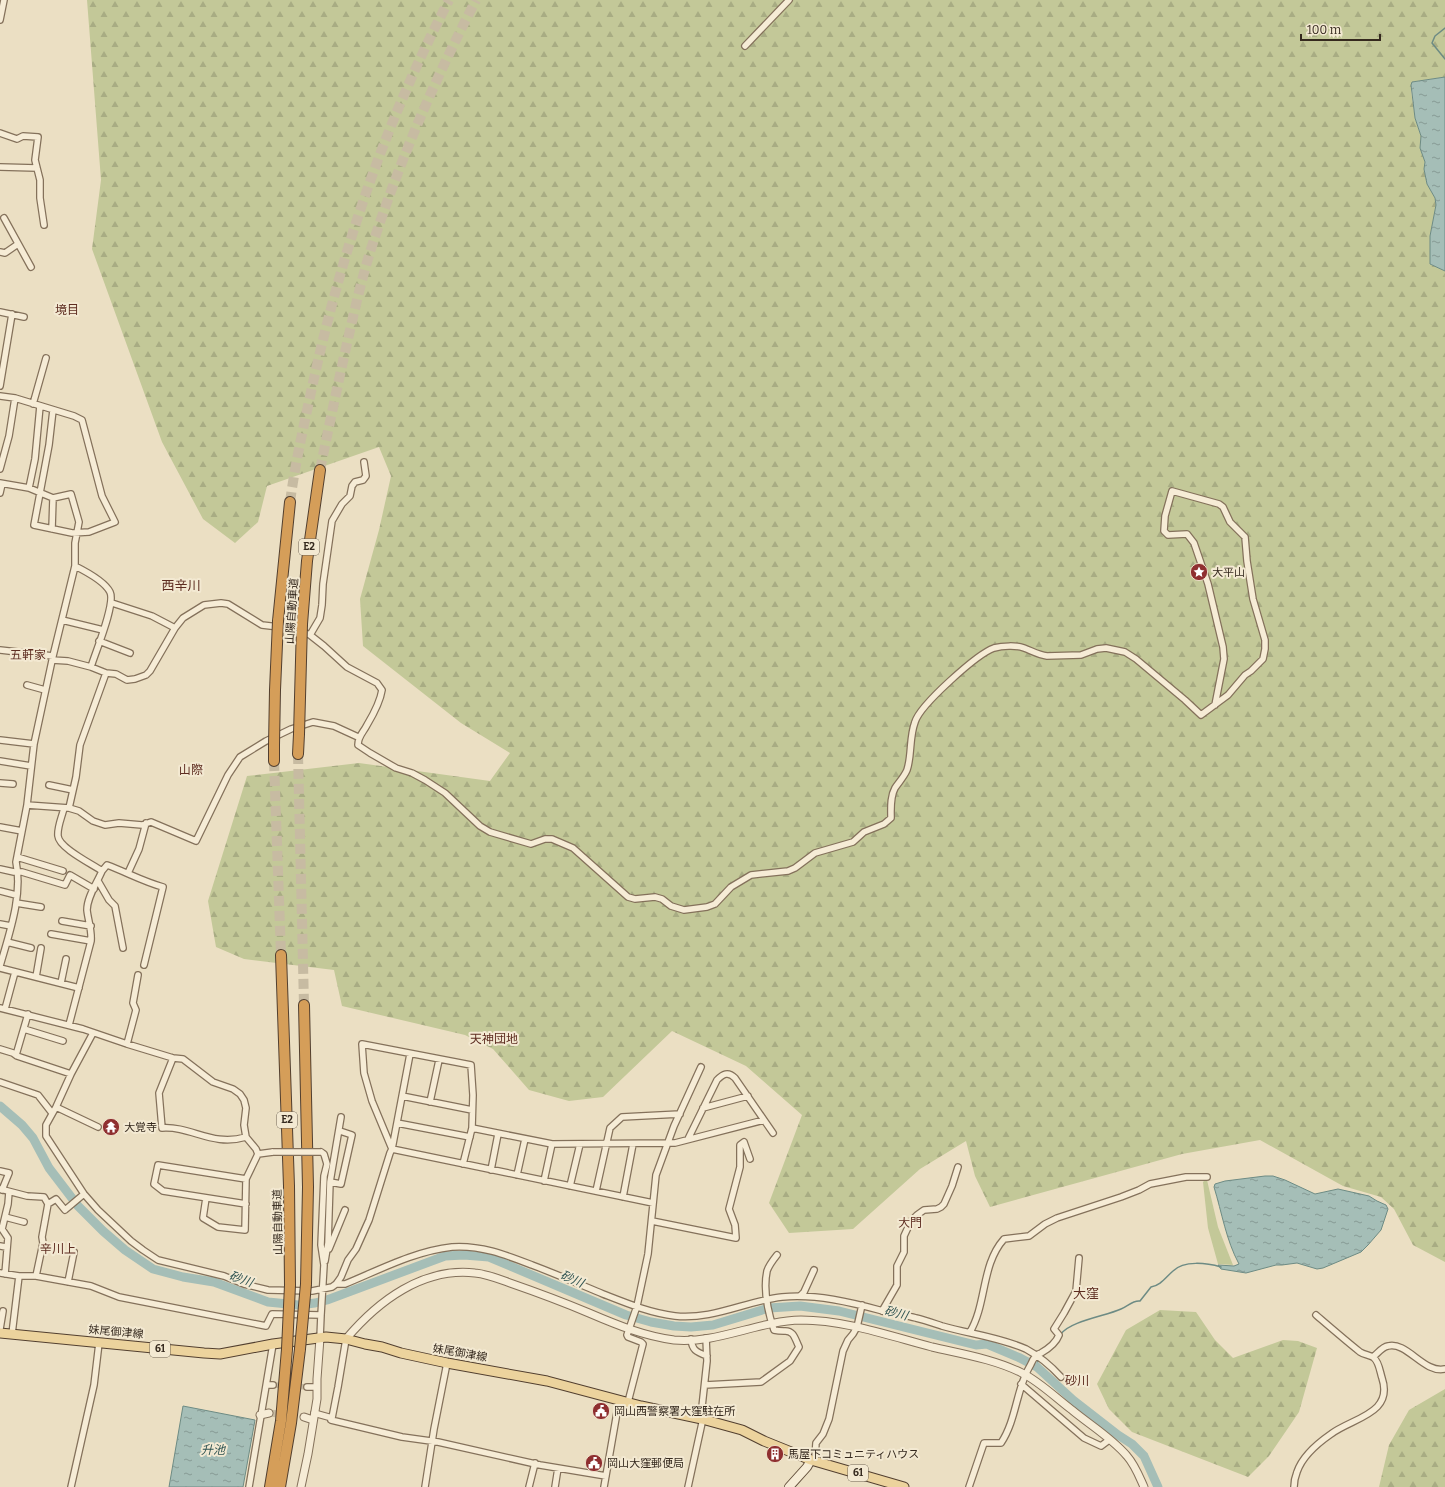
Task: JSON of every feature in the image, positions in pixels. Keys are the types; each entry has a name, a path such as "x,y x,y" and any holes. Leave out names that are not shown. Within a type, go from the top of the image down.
{"highway":[{"name":"山陽自動車道","path":"298,754 302,624 307,561 320,470"},
{"name":"山陽自動車道","path":"274,761 278,621 290,502"},
{"name":"山陽自動車道","path":"270,1487 281,1421 287,1349 290,1285 289,1186 281,955"},
{"name":"E2","path":"280,1487 291,1423 306,1284 308,1187 304,1005"}],"main road":[{"name":"妹尾御津線","path":"0,1333 220,1354 273,1344 320,1338 346,1339 447,1363 547,1381 624,1402 702,1419 742,1430 764,1441 811,1460 904,1487"},
{"path":"790,1487 807,1468 811,1460"}],"street":[{"path":"0,20 4,0"},
{"path":"745,46 789,0"},
{"path":"0,134 17,139 23,136 38,137 35,160 44,225"},
{"path":"0,167 37,168"},
{"path":"4,218 31,267"},
{"path":"0,252 5,253 18,244"},
{"path":"0,312 24,317"},
{"path":"0,386 12,314"},
{"path":"33,404 46,358"},
{"path":"0,396 15,398 74,416 82,420 102,496 115,522 89,532 77,533 34,525 49,445 53,410"},
{"path":"0,469 9,436 15,398"},
{"path":"29,488 35,459 40,406"},
{"path":"310,635 320,618 332,521 342,504 350,496 352,486 355,482 363,480 366,476 364,462"},
{"path":"0,494 1,483 29,488 53,498 71,494 79,522 75,542 75,566 52,658 34,744 27,805 16,862 18,871 16,903 7,942 1,956 0,967 79,988"},
{"path":"0,650 68,661 91,667 106,674 116,674 131,680 146,675 150,671 175,628 183,618 200,607 221,603 228,604 262,625 296,629 310,635 347,668 377,682 382,690 381,698 366,727 358,737 358,745 396,768 412,773 445,793 480,826 490,832 524,843 535,843 545,839 552,839 563,843 573,848 628,897 635,899 655,897 662,899 671,906 684,910 707,907 715,904 731,887 751,875 788,871 795,868 815,853 853,842 864,832 884,824 892,818 891,801 894,790 906,772 913,729 918,715 965,667 981,655 993,649 1002,647 1022,647 1042,655 1060,656 1081,655 1097,649 1115,649 1125,652 1136,659 1185,700 1200,716 1215,705 1228,695 1245,675 1263,659 1265,648 1265,640 1253,599 1245,537 1230,522 1224,507 1219,504 1172,491 1165,516 1164,531 1168,535 1187,534 1194,543 1208,584 1223,646 1224,659 1215,705"},
{"path":"52,529 53,498"},
{"path":"75,566 106,587 110,592 112,603 91,667"},
{"path":"112,603 152,616 175,628"},
{"path":"62,620 103,630"},
{"path":"99,641 130,653"},
{"path":"102,871 66,848 60,843 58,835 73,790 80,745 106,674"},
{"path":"27,685 45,690"},
{"path":"27,805 66,808 78,811 93,821 105,825 151,822 159,824 196,841 228,775 240,757 266,741 291,729 313,722 334,726 358,737"},
{"path":"0,740 34,744"},
{"path":"0,761 31,766"},
{"path":"0,783 13,784"},
{"path":"49,785 73,790"},
{"path":"128,873 139,849 146,823"},
{"path":"0,827 22,831"},
{"path":"17,857 63,871"},
{"path":"69,1025 91,941 91,926 87,911 88,903 102,871 107,865 148,883 164,887 144,965"},
{"path":"0,869 14,872 18,871 66,885 70,875 94,889"},
{"path":"98,881 109,900 115,906 123,948"},
{"path":"0,890 16,895"},
{"path":"16,903 41,907"},
{"path":"62,921 91,926"},
{"path":"0,924 10,926"},
{"path":"50,934 91,941"},
{"path":"7,942 31,948"},
{"path":"36,977 40,948"},
{"path":"61,983 66,960"},
{"path":"15,972 3,1008 69,1025 173,1058 183,1059 213,1082 233,1089 240,1094 244,1100 246,1108 244,1125 246,1137 256,1149 258,1154 246,1179 245,1230 218,1227 203,1218 206,1198"},
{"path":"127,1044 136,1010 133,1003 138,975"},
{"path":"16,1055 28,1014"},
{"path":"24,1029 63,1041"},
{"path":"93,1033 46,1125 46,1136 84,1194 116,1228 142,1250 158,1260 224,1276 244,1284 268,1290 289,1292 322,1290 332,1287 341,1277 348,1260 356,1249 369,1220 392,1149 410,1054"},
{"path":"392,1149 372,1101 364,1072 362,1044 471,1066 473,1095 472,1128 463,1164"},
{"path":"0,1049 71,1074"},
{"path":"173,1058 159,1093 162,1128 186,1131 214,1139 230,1140 246,1137"},
{"path":"430,1102 439,1060"},
{"path":"604,1487 624,1402 643,1344 628,1337 637,1307 648,1254 656,1175 680,1114 701,1067"},
{"path":"688,1139 717,1080 723,1074 730,1074 733,1076 773,1133"},
{"path":"0,1082 38,1095 52,1113"},
{"path":"402,1096 472,1110"},
{"path":"703,1108 748,1096"},
{"path":"56,1107 98,1127"},
{"path":"596,1191 610,1128 622,1116 680,1114"},
{"path":"327,1253 330,1182 340,1131 341,1116"},
{"path":"472,1128 552,1144 633,1144 669,1143 764,1120"},
{"path":"397,1123 470,1137"},
{"path":"330,1182 341,1184 352,1135 340,1131"},
{"path":"491,1170 498,1134"},
{"path":"517,1175 525,1139"},
{"path":"652,1221 736,1238 735,1225 729,1209 740,1167 740,1145 744,1142 750,1159"},
{"path":"544,1181 552,1144"},
{"path":"570,1186 580,1144"},
{"path":"622,1197 633,1144"},
{"path":"392,1149 653,1203"},
{"path":"258,1154 273,1152 321,1152 324,1154 327,1164 324,1176 321,1245 324,1265"},
{"path":"246,1179 158,1165 154,1184 163,1191 246,1204"},
{"path":"882,1311 897,1286 897,1266 904,1252 904,1236 911,1222 924,1210 937,1209 944,1204 958,1167"},
{"path":"0,1171 9,1173 1,1190 27,1196 44,1197 48,1204 42,1237 43,1243 36,1276"},
{"path":"970,1332 976,1322 992,1259 1004,1239 1029,1236 1045,1224 1057,1218 1121,1197 1150,1184 1186,1177 1207,1177"},
{"path":"9,1192 2,1229 8,1238 3,1247 2,1274 36,1276 90,1286 119,1297 266,1326 272,1314 321,1313"},
{"path":"48,1204 56,1199 65,1210 84,1194"},
{"path":"301,1487 317,1399 316,1387 324,1265 327,1253 345,1210"},
{"path":"4,1215 24,1222"},
{"path":"336,1284 345,1284 422,1253 446,1248 469,1247 500,1252 637,1307 665,1315 708,1315 767,1300 800,1296 824,1298 919,1318 943,1326 1004,1341 1024,1348 1054,1369 1061,1378"},
{"path":"68,1282 74,1252"},
{"path":"705,1385 761,1382 790,1361 799,1347 792,1332 789,1330 776,1331 772,1322 767,1300 768,1271 771,1262 777,1255"},
{"path":"969,1487 984,1443 1002,1443 1007,1434 1021,1384 1026,1373 1038,1357 1057,1340 1059,1335 1054,1329 1076,1291 1079,1258"},
{"path":"800,1296 804,1292 814,1270"},
{"path":"332,1418 346,1339 362,1320 404,1288 427,1278 450,1272 477,1273 545,1295 630,1327 668,1339 706,1338 772,1322 811,1320 857,1326 1010,1367 1026,1373 1125,1454 1135,1466 1144,1487"},
{"path":"12,1334 19,1276"},
{"path":"811,1460 814,1457 816,1443 823,1434 828,1419 843,1350 857,1326 862,1306"},
{"path":"0,1329 3,1311"},
{"path":"1294,1487 1296,1472 1301,1462 1318,1444 1331,1433 1371,1412 1382,1401 1385,1395 1384,1383 1376,1361 1373,1357 1362,1353 1316,1314"},
{"path":"688,1487 695,1460 702,1419 707,1356 706,1338"},
{"path":"691,1339 692,1347 698,1353 707,1356"},
{"path":"71,1487 94,1385 99,1343"},
{"path":"248,1487 260,1415 270,1385 273,1344"},
{"path":"1373,1357 1382,1349 1389,1346 1395,1346 1402,1348 1424,1364 1442,1370 1445,1369"},
{"path":"425,1487 447,1363"},
{"path":"1021,1384 1084,1438 1100,1446 1109,1440"},
{"path":"307,1387 316,1387"},
{"path":"260,1415 269,1413"},
{"path":"304,1417 314,1416 332,1418 332,1420 402,1437 606,1476"},
{"path":"529,1487 535,1463"},
{"path":"555,1487 558,1468"}],"green space":[{"path":"87,0 1445,0 1445,77 1412,82 1411,91 1415,118 1421,136 1420,148 1425,162 1424,169 1427,184 1435,198 1436,205 1430,236 1430,264 1445,271 1445,1262 1413,1245 1394,1209 1381,1197 1343,1186 1260,1140 1182,1154 990,1207 975,1176 966,1141 920,1169 853,1229 789,1233 769,1203 802,1115 746,1066 672,1031 603,1097 569,1101 529,1090 493,1049 465,1035 342,1006 334,970 244,959 216,947 208,901 247,776 359,763 490,781 510,753 461,723 363,646 360,599 379,530 391,476 379,447 267,486 258,522 235,543 203,519 162,442 92,249 101,180"},
{"path":"1207,1180 1218,1227 1233,1265 1218,1264 1208,1228 1203,1182"},
{"path":"1160,1310 1196,1312 1215,1340 1233,1358 1283,1340 1298,1341 1317,1348 1299,1412 1269,1456 1248,1477 1132,1432 1109,1409 1097,1384 1126,1330"},
{"path":"1445,1389 1445,1487 1379,1487 1389,1445 1409,1410"}],"water":[{"path":"1445,77 1445,271 1430,264 1430,236 1436,205 1435,198 1427,184 1424,169 1425,162 1420,148 1421,136 1415,118 1411,85 1412,82"},
{"path":"1273,1176 1285,1180 1315,1194 1338,1189 1369,1196 1386,1205 1388,1209 1381,1230 1361,1252 1323,1268 1317,1269 1297,1263 1276,1265 1246,1273 1221,1269 1218,1265 1234,1266 1239,1264 1227,1236 1214,1187 1215,1184 1225,1181"},
{"name":"升池","path":"183,1406 255,1420 243,1487 169,1487"}],"waterway":[{"path":"1445,28 1435,36 1432,43 1445,59"},
{"name":"砂川","path":"0,1106 22,1125 33,1138 49,1168 78,1206 125,1250 153,1269 183,1277 214,1282 268,1302 298,1305 327,1300 445,1256 464,1255 489,1257 626,1315 651,1322 674,1326 691,1327 713,1325 769,1308 800,1306 839,1311 976,1345 987,1344 1037,1367 1073,1400 1132,1444 1144,1456 1158,1487"},
{"path":"1061,1334 1066,1329 1080,1322 1114,1312 1133,1302 1140,1301 1151,1287 1160,1283 1173,1271 1183,1265 1196,1263 1221,1267"},
{"name":"砂川","path":"1035,1366 1039,1360"}],"tunnel":[{"path":"290,502 299,447 311,392 323,340 350,240 384,143 425,48 449,0"},
{"path":"320,470 354,313 364,273 386,204 409,144 434,86 476,0"},
{"path":"298,754 304,1005"},
{"path":"274,761 281,955"},
{"path":"273,1385 307,1387"},
{"path":"269,1413 304,1417"}],"place":[{"name":"大平山","path":"1199,572"},
{"name":"大覚寺","path":"111,1127"},
{"name":"岡山西警察署大窪駐在所","path":"601,1411"},
{"name":"馬屋下コミュニティハウス","path":"775,1454"},
{"name":"岡山大窪郵便局","path":"594,1463"}],"district":[{"name":"境目","path":"67,310"},
{"name":"西辛川","path":"181,585"},
{"name":"五軒家","path":"28,655"},
{"name":"山際","path":"191,770"},
{"name":"天神団地","path":"494,1039"},
{"name":"大門","path":"910,1223"},
{"name":"辛川上","path":"58,1249"},
{"name":"大窪","path":"1086,1293"},
{"name":"砂川","path":"1077,1381"}]}
